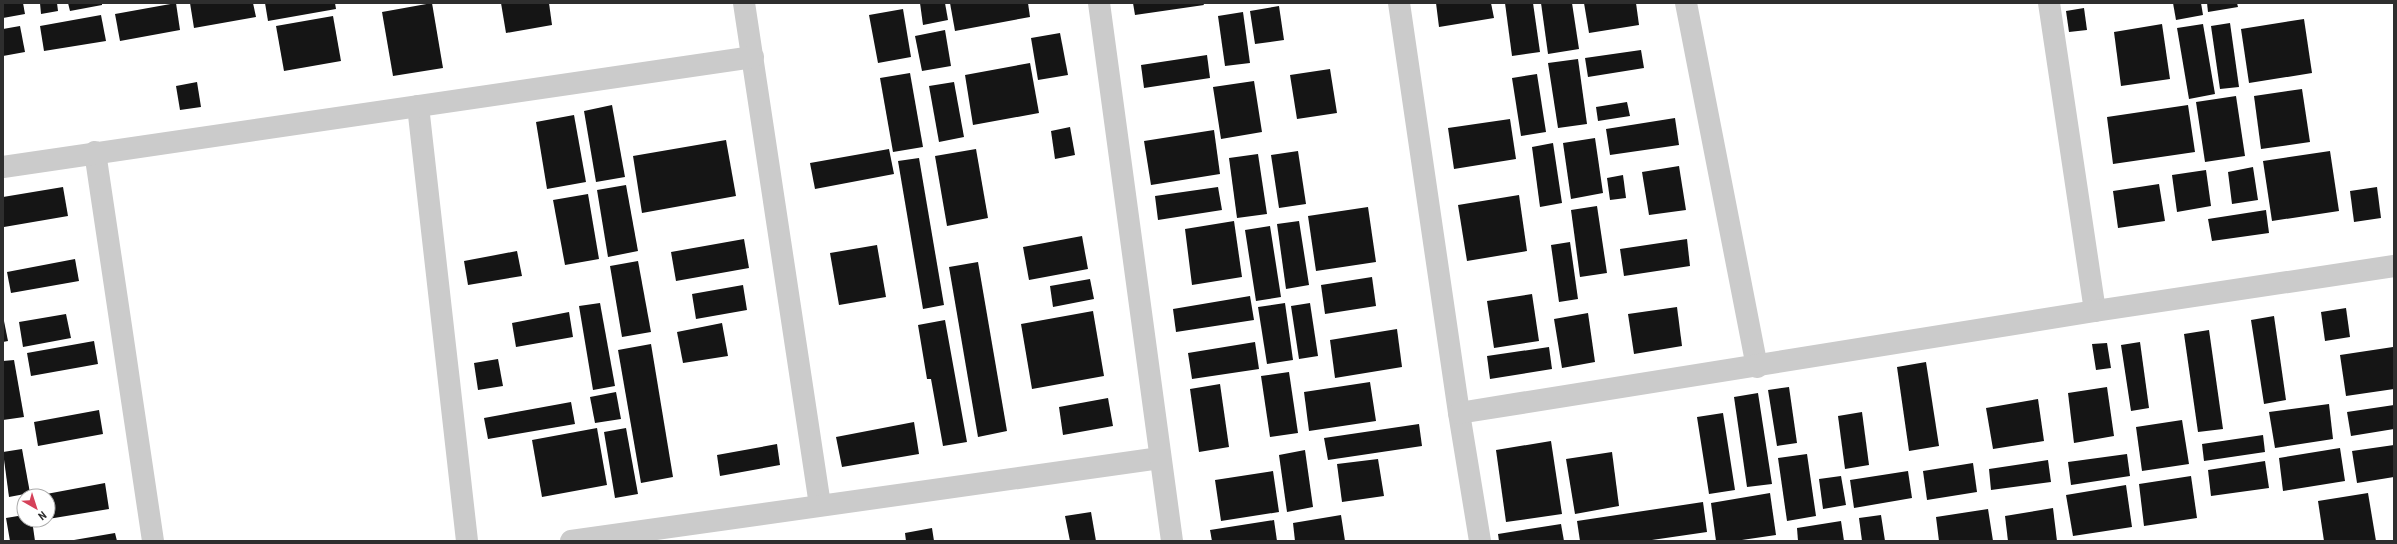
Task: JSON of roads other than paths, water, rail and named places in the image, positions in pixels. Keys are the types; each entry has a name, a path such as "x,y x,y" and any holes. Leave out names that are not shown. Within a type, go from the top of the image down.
{"street":[{"path":"744,3 820,505"},
{"path":"1099,3 1172,541"},
{"path":"1399,3 1459,413 1480,541"},
{"path":"1686,3 1757,367"},
{"path":"2049,3 2095,311"},
{"path":"3,167 95,152 753,57"},
{"path":"418,106 468,541"},
{"path":"95,152 153,541"},
{"path":"1459,413 1757,367 2095,311 2394,266"},
{"path":"571,541 1160,458"}]}
